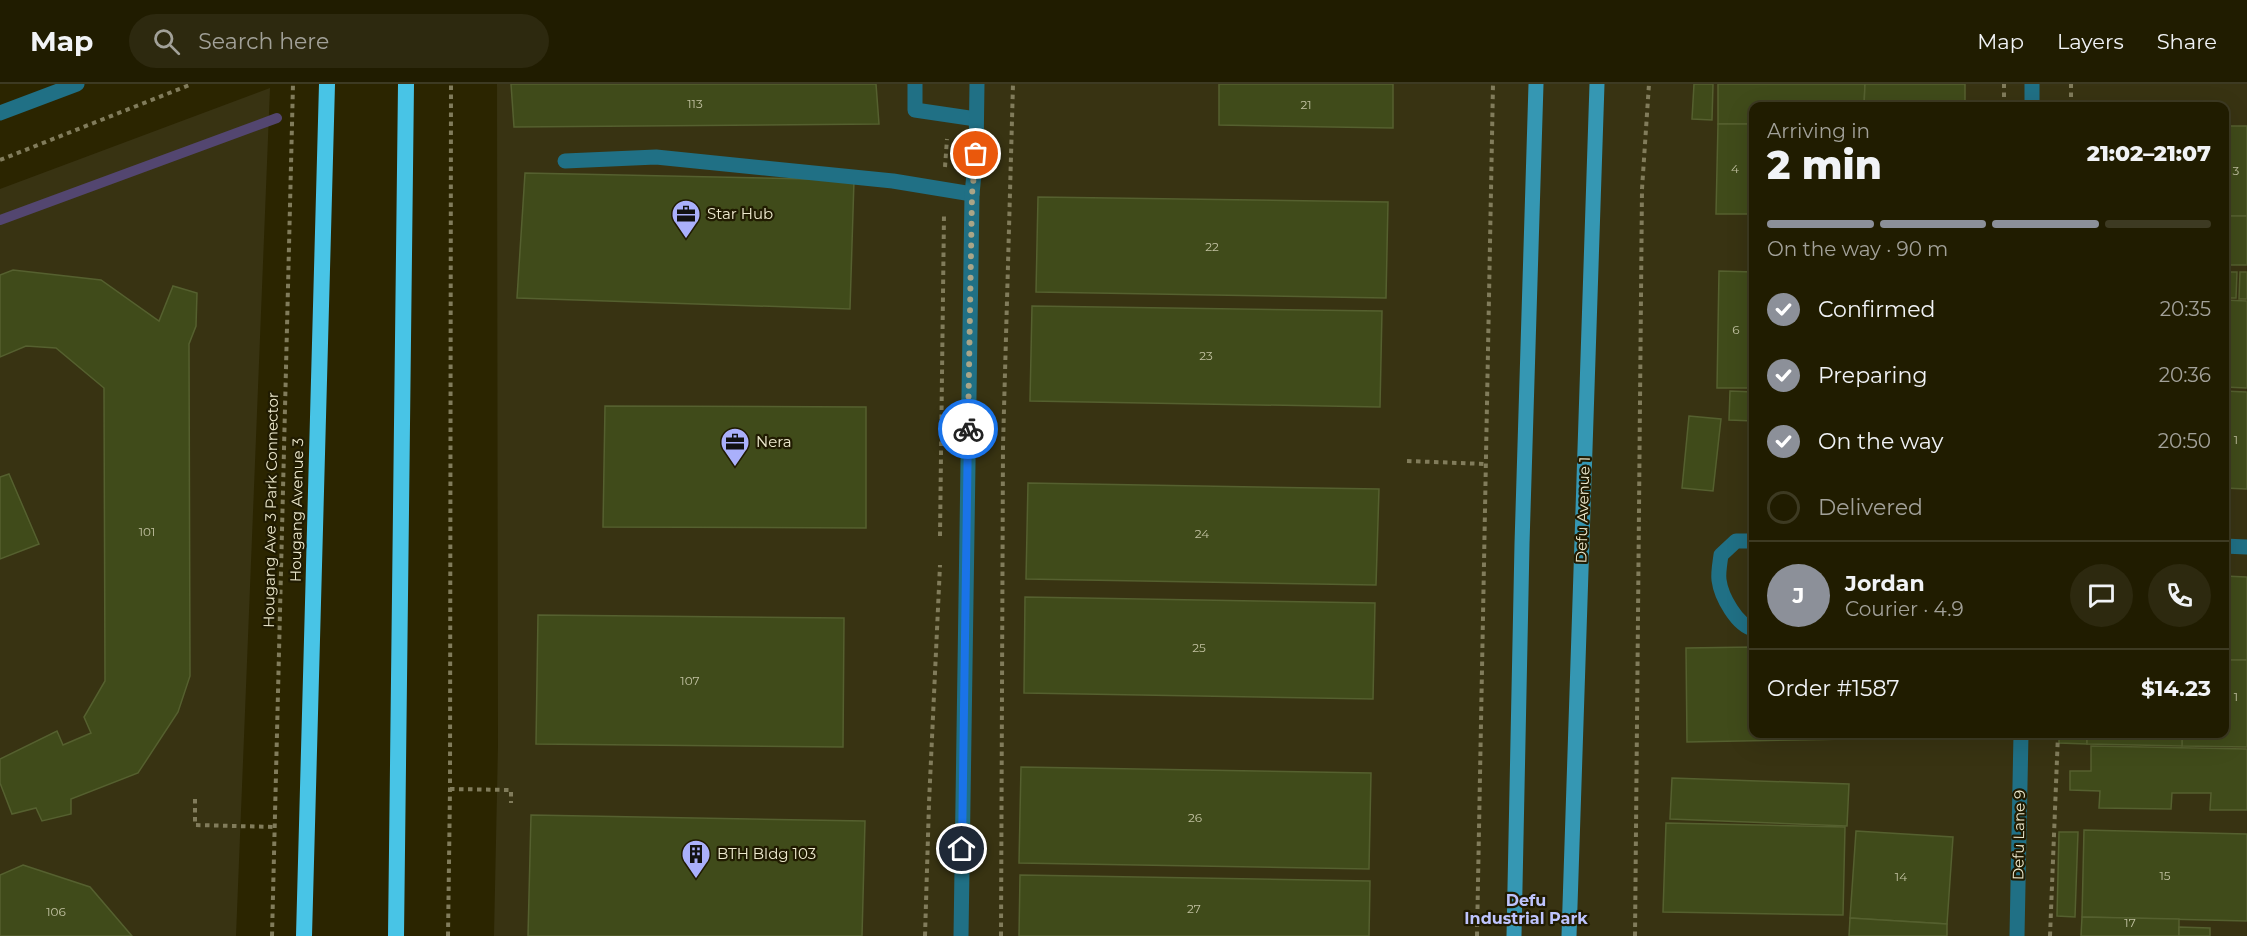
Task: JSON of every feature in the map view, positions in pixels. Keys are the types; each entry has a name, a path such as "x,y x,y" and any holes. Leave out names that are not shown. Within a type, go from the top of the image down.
{"highway":[{"name":"Hougang Avenue 3","path":"304,936 327,84"},
{"path":"396,936 406,84"}],"main road":[{"path":"1514,936 1522,544 1536,84"},
{"name":"Defu Avenue 1","path":"1569,936 1597,84"}],"street":[{"path":"0,113 77,84"},
{"path":"915,84 915,110 976,118"},
{"path":"961,936 972,194 976,154 976,84"},
{"path":"2032,84 2032,102"},
{"path":"565,161 656,157 893,181 972,194"},
{"path":"1749,541 1736,541 1721,555 1719,580 1726,603 1749,628"},
{"path":"2229,546 2247,547"},
{"name":"Defu Lane 9","path":"2017,936 2020,738"}],"path":[{"path":"0,160 192,84"},
{"name":"Hougang Ave 3 Park Connector","path":"272,936 293,84"},
{"path":"448,936 451,84"},
{"path":"1001,936 1003,445 1013,84"},
{"path":"1477,936 1493,84"},
{"path":"1635,936 1642,189 1649,84"},
{"path":"2004,84 2004,102"},
{"path":"2071,84 2071,102"},
{"path":"940,548 944,189 948,114"},
{"path":"1407,461 1486,464"},
{"path":"926,936 928,803 940,560"},
{"path":"2050,936 2058,738"},
{"path":"450,789 511,790 510,803"},
{"path":"195,799 195,825 276,827"}],"shaded area":[{"path":"497,84 2247,84 2247,936 494,936 498,746"},
{"path":"270,88 236,936 0,936 0,189"}],"building":[{"path":"511,84 876,84 879,124 514,127"},
{"path":"1219,84 1393,84 1393,128 1219,125"},
{"path":"1694,84 1713,84 1712,120 1692,119"},
{"path":"1718,84 1865,84 1864,102 1749,102 1749,124 1718,124"},
{"path":"1865,84 1965,84 1965,102 1864,102"},
{"path":"1718,124 1749,124 1749,214 1716,214"},
{"path":"2229,126 2247,126 2247,216 2229,216"},
{"name":"Star Hub","path":"525,173 854,180 850,309 517,298"},
{"path":"1038,197 1388,202 1386,298 1036,292"},
{"path":"2229,216 2247,216 2247,265 2229,265"},
{"path":"13,270 101,280 159,321 173,286 197,293 196,326 189,344 190,676 178,712 138,773 71,799 71,814 42,821 36,808 12,814 0,783 0,759 57,731 63,745 91,733 84,717 105,681 104,388 56,348 26,346 0,357 0,275"},
{"path":"1719,271 1749,272 1749,388 1717,388"},
{"path":"2229,272 2237,272 2236,298 2229,298"},
{"path":"2240,272 2247,272 2247,299 2239,299"},
{"path":"2229,300 2247,301 2247,388 2229,387"},
{"path":"1032,306 1382,311 1380,407 1030,401"},
{"path":"1730,391 1749,392 1749,421 1729,420"},
{"path":"2229,391 2247,392 2247,489 2229,488"},
{"name":"Nera","path":"605,406 866,407 866,528 603,527"},
{"path":"1689,416 1721,419 1713,491 1682,488"},
{"path":"9,474 39,544 0,559 0,477"},
{"path":"1028,483 1379,489 1376,585 1026,579"},
{"path":"2229,576 2247,577 2247,660 2229,660"},
{"path":"1025,597 1375,603 1373,699 1024,693"},
{"path":"538,615 844,618 843,747 536,744"},
{"path":"1749,647 1749,738 1850,739 1687,742 1686,648"},
{"path":"2229,660 2247,660 2247,747 2182,746 2182,738 2229,738"},
{"path":"1855,738 1947,738 1855,739"},
{"path":"2059,738 2087,738 2087,744 2059,743"},
{"path":"2087,738 2182,738 2182,746 2087,744"},
{"path":"2091,746 2247,749 2247,810 2210,810 2211,793 2172,793 2171,809 2099,808 2100,791 2070,790 2070,771 2091,771"},
{"path":"1021,767 1371,773 1369,869 1019,863"},
{"path":"1672,778 1849,784 1847,826 1670,819"},
{"name":"BTH Bldg 103","path":"531,815 865,821 862,936 528,936"},
{"path":"1666,823 1845,827 1843,915 1663,912"},
{"path":"2084,830 2247,834 2247,921 2082,917"},
{"path":"1856,831 1953,837 1947,924 1850,918"},
{"path":"2059,832 2078,832 2075,917 2057,916"},
{"path":"23,865 90,887 132,936 0,936 0,875"},
{"path":"1020,875 1370,881 1369,936 1019,936"},
{"path":"2082,917 2179,919 2179,936 2081,936"},
{"path":"1850,918 1947,924 1947,936 1849,936"},
{"path":"2179,927 2210,928 2210,936 2179,936"}],"waterway":[{"path":"0,220 277,118"}],"way so far":[{"path":"968,429 972,194 976,154"}],"place":[{"name":"Star Hub","path":"686,240"},
{"name":"Nera","path":"735,468"},
{"name":"BTH Bldg 103","path":"696,880"}],"district":[{"name":"Defu Industrial Park","path":"1526,909"}],"route":[{"path":"962,849 968,429"}]}
